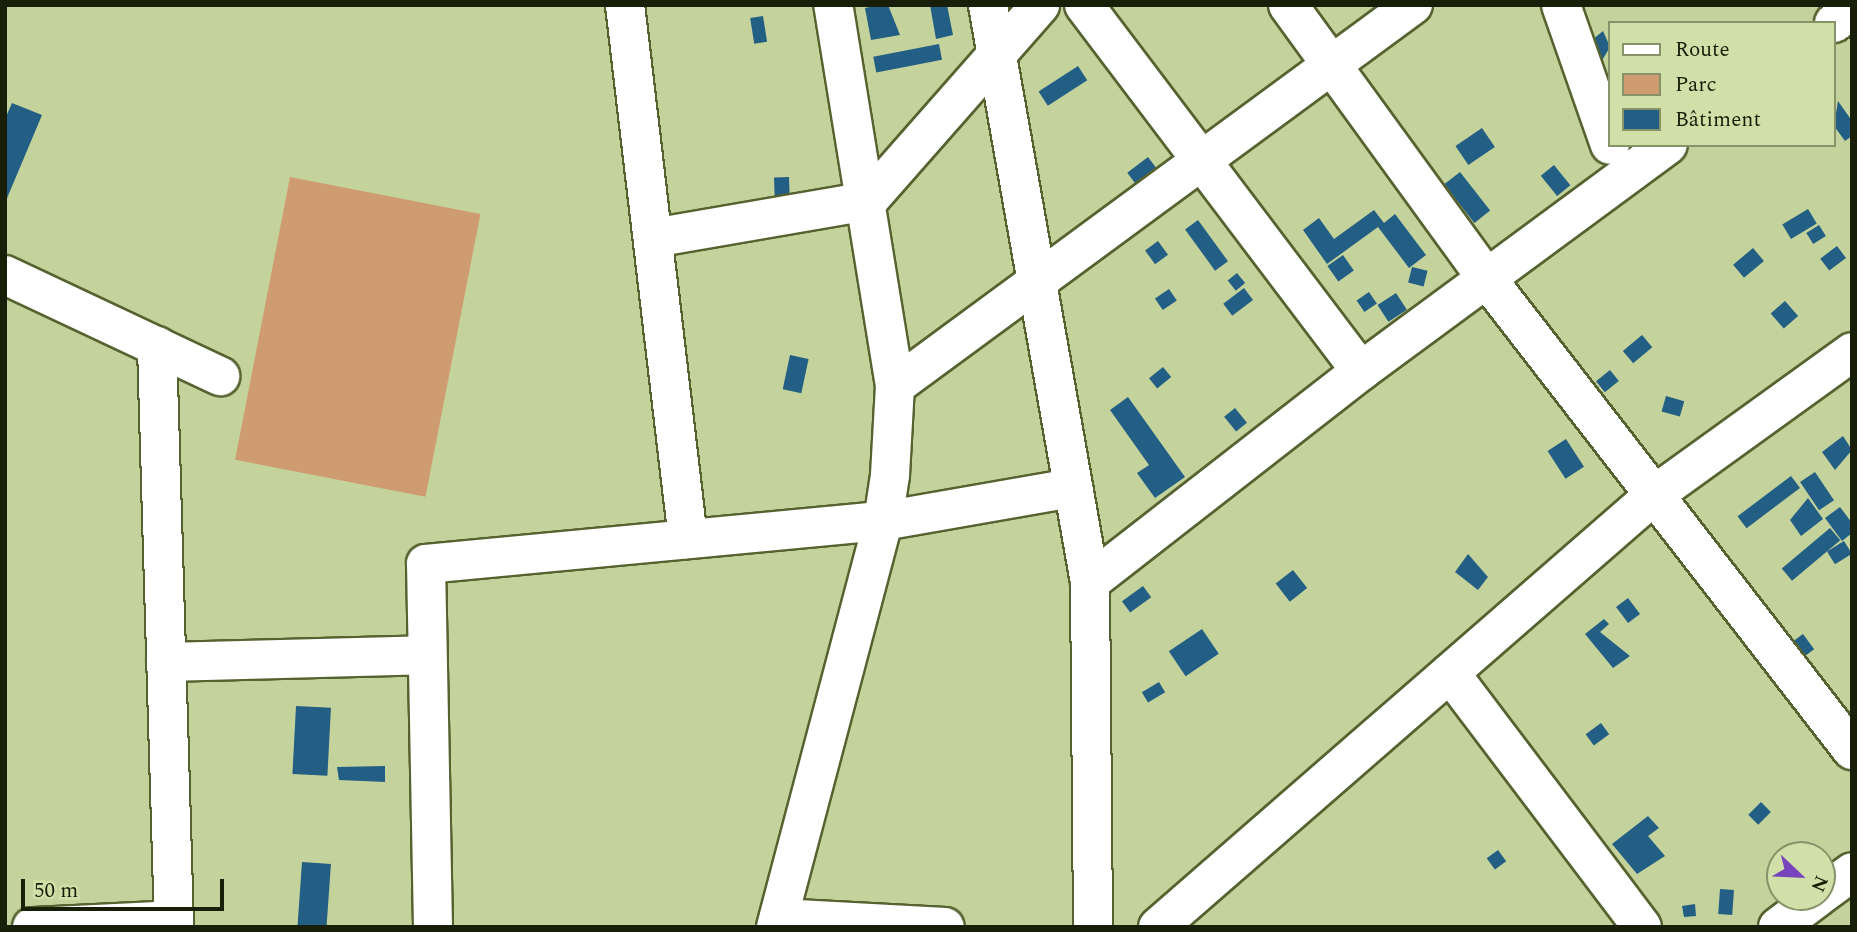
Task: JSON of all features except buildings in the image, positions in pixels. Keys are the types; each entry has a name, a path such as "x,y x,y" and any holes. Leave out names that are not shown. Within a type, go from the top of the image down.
{"street":[{"path":"625,5 688,539"},
{"path":"833,5 868,201 895,386 883,521 777,923 945,927"},
{"path":"988,5 1090,582 1093,927"},
{"path":"653,239 868,201 1040,5"},
{"path":"1084,5 1206,160 1361,371"},
{"path":"1288,5 1330,67 1487,279 1852,750"},
{"path":"895,386 1206,160 1413,5"},
{"path":"1561,5 1608,140"},
{"path":"1836,22 1852,10"},
{"path":"1090,582 1361,371 1487,279 1614,157 1659,147"},
{"path":"5,275 220,376"},
{"path":"32,927 174,923 157,346"},
{"path":"1158,927 1654,495 1852,352"},
{"path":"433,927 425,655 426,564 883,521 1073,488"},
{"path":"166,662 425,655"},
{"path":"1450,673 1642,927"},
{"path":"1836,884 1852,872"},
{"path":"1779,927 1800,911"}],"green space":[{"path":"290,177 480,214 425,497 235,460"}]}
